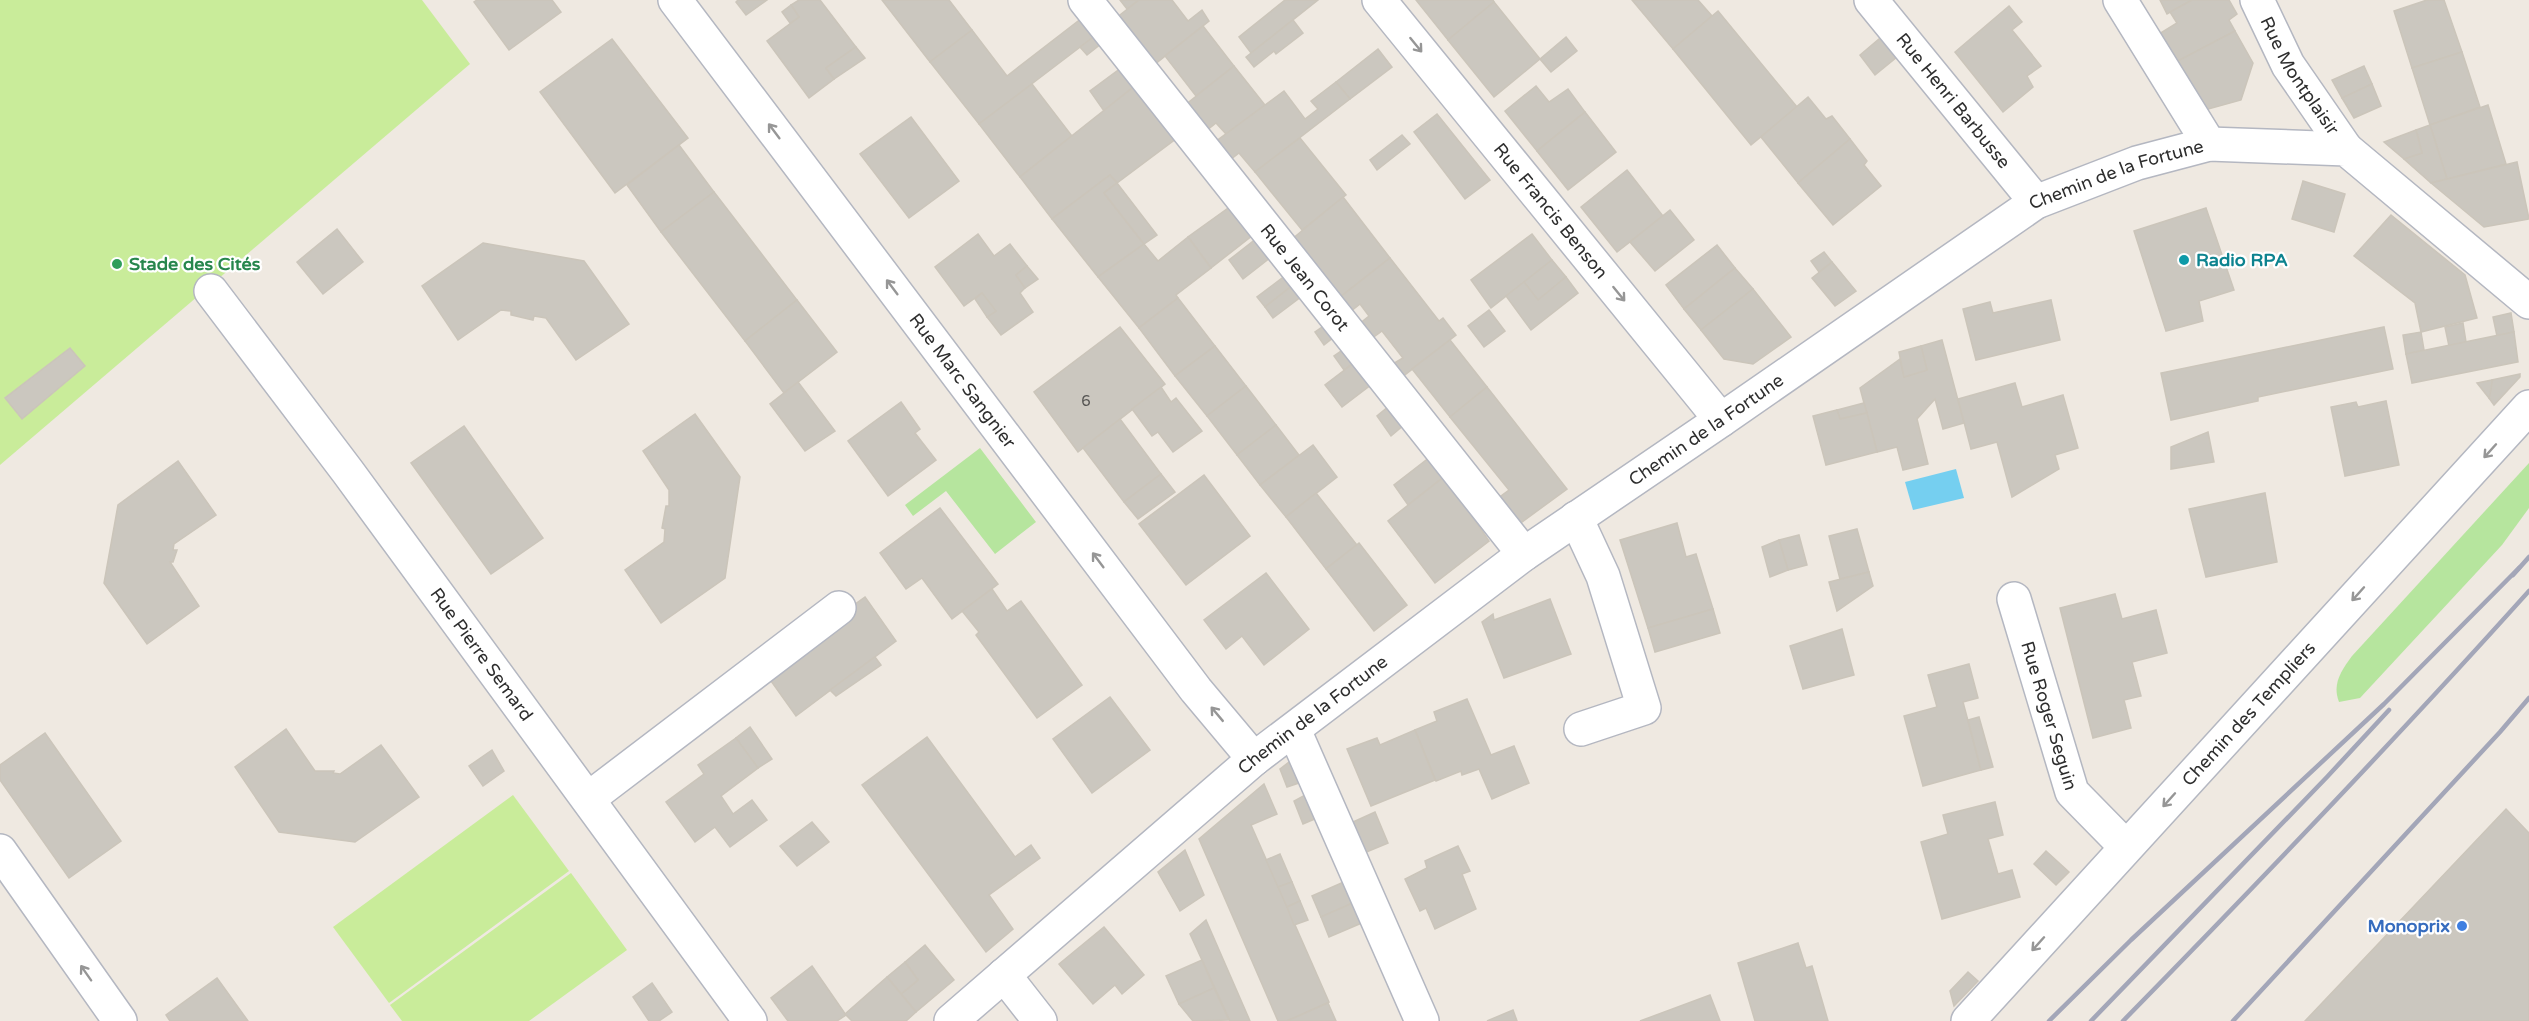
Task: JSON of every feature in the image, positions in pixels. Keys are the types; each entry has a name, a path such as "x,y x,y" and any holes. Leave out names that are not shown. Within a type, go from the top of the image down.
{"street":[{"name":"Rue Marc Sangnier","path":"675,0 1196,690 1254,759"},
{"name":"Rue Jean Corot","path":"1085,0 1524,554"},
{"name":"Rue Francis Benson","path":"1379,0 1722,420"},
{"name":"Rue Henri Barbusse","path":"1871,0 2036,202"},
{"path":"2120,0 2209,144"},
{"name":"Rue Montplaisir","path":"2257,0 2288,65 2346,149"},
{"name":"Chemin de la Fortune","path":"951,1021 1254,759 1524,554 2036,202 2138,163 2209,144 2346,149"},
{"path":"2346,149 2529,302"},
{"name":"Rue Pierre Semard","path":"211,291 348,472 750,1021"},
{"name":"Chemin des Templiers","path":"1968,1021 2529,407"},
{"path":"1576,519 1603,576 1644,708 1581,729"},
{"name":"Rue Roger Seguin","path":"2014,599 2072,792 2127,847"},
{"path":"588,799 839,608"},
{"path":"1294,730 1422,1021"},
{"path":"0,850 120,1021"},
{"path":"1004,975 1040,1021"}],"green space":[{"name":"Stade des Cités","path":"0,0 422,0 470,64 0,465"},
{"path":"980,448 1036,522 995,554 946,491 913,516 905,505"},
{"path":"2529,463 2529,508 2502,545 2360,698 2339,702 2337,683 2341,672 2352,656"},
{"path":"513,795 569,871 389,1003 333,927"},
{"path":"571,873 627,950 529,1021 402,1021 390,1005"}],"water":[{"path":"1956,469 1964,498 1913,510 1905,482"}],"building":[{"path":"477,0 552,0 561,12 509,50 474,2"},
{"path":"738,0 767,0 746,15 736,2"},
{"path":"799,0 820,0 856,47 826,68 834,79 809,98 767,41 799,17 791,5"},
{"path":"882,0 949,0 972,30 930,62"},
{"path":"1120,0 1139,0 1127,9"},
{"path":"1139,0 1172,0 1188,21 1202,10 1209,21 1154,65 1116,18"},
{"path":"1285,0 1318,0 1251,53 1239,37"},
{"path":"1416,0 1493,0 1494,2 1448,40"},
{"path":"1632,0 1698,0 1712,16 1673,49"},
{"path":"2160,0 2192,0 2167,14"},
{"path":"2192,0 2229,0 2237,14 2229,20 2235,31 2176,62 2159,34 2177,23 2170,12"},
{"path":"2427,0 2444,0 2462,52 2412,68 2394,11"},
{"path":"1494,2 1540,59 1494,97 1448,40"},
{"path":"791,5 799,17 790,23 782,12"},
{"path":"2009,6 2022,22 2012,30 2041,66 2027,76 2033,87 2003,112 1955,52"},
{"path":"1718,11 1797,107 1751,145 1673,49"},
{"path":"1082,18 1096,35 979,124 930,62 972,30 1007,76"},
{"path":"1293,20 1303,33 1276,54 1274,51 1254,67 1246,57"},
{"path":"1203,26 1234,66 1196,96 1165,56"},
{"path":"2235,31 2253,63 2241,100 2205,110 2176,62"},
{"path":"1886,33 1902,53 1875,75 1860,55"},
{"path":"1096,35 1102,43 1087,55 1080,47"},
{"path":"1566,37 1577,51 1551,72 1540,59"},
{"path":"612,39 688,138 615,193 540,92"},
{"path":"856,47 865,58 834,79 826,68"},
{"path":"1378,49 1392,67 1350,99 1336,82"},
{"path":"2462,52 2480,107 2430,125 2412,68"},
{"path":"1234,66 1265,105 1226,134 1216,123 1206,131 1185,105"},
{"path":"2364,66 2372,84 2342,98 2332,80"},
{"path":"1121,68 1136,85 1104,111 1090,91"},
{"path":"1336,82 1350,99 1255,172 1239,153 1230,160 1215,142 1284,91 1305,119 1318,109 1311,101"},
{"path":"1032,84 1072,136 1020,177 979,124"},
{"path":"2372,84 2381,106 2354,118 2342,98"},
{"path":"1136,85 1177,138 1117,183 1110,175 1052,219 1020,177"},
{"path":"1536,86 1549,102 1568,89 1585,112 1537,151 1505,111"},
{"path":"1808,97 1826,119 1832,116 1850,139 1798,183 1761,137"},
{"path":"2488,105 2506,164 2447,179 2430,125"},
{"path":"1585,112 1616,152 1568,190 1537,151"},
{"path":"1437,114 1490,180 1465,199 1414,132"},
{"path":"911,117 959,181 909,218 860,154"},
{"path":"2430,125 2447,179 2431,183 2404,159 2422,153 2416,130"},
{"path":"2416,130 2422,153 2404,159 2384,142"},
{"path":"1402,135 1410,144 1377,170 1370,160"},
{"path":"1300,138 1346,195 1302,230 1255,172"},
{"path":"1850,139 1867,161 1864,165 1881,186 1833,225 1798,183"},
{"path":"679,145 714,192 661,232 627,185"},
{"path":"2517,162 2529,219 2484,227 2431,183"},
{"path":"1627,170 1663,216 1617,252 1581,207"},
{"path":"1110,175 1117,183 1104,193 1144,244 1098,277 1052,219"},
{"path":"2303,181 2345,194 2334,232 2292,219"},
{"path":"1117,183 1157,235 1144,244 1104,193"},
{"path":"714,192 797,300 745,341 661,232"},
{"path":"1343,197 1390,258 1339,298 1292,239"},
{"path":"1231,206 1253,235 1211,268 1188,237"},
{"name":"Radio RPA","path":"2206,208 2234,290 2199,301 2203,321 2166,331 2134,231"},
{"path":"1670,210 1694,240 1655,271 1630,242"},
{"path":"2391,215 2465,275 2477,318 2421,332 2415,303 2354,256"},
{"path":"337,229 363,262 323,294 297,262"},
{"path":"978,234 994,256 1010,244 1027,266 1016,275 1025,288 1020,293 1033,312 1001,335 987,317 996,311 982,293 964,306 935,267"},
{"path":"1532,234 1552,260 1491,308 1471,280"},
{"path":"1188,237 1211,268 1176,295 1178,298 1139,328 1098,277 1144,244 1158,261"},
{"path":"1257,238 1271,257 1243,279 1229,260"},
{"path":"483,243 584,261 629,324 576,360 546,318 534,316 533,320 511,315 511,311 501,310 458,340 422,286"},
{"path":"1717,245 1735,268 1684,309 1666,285"},
{"path":"1824,252 1832,262 1819,272 1811,261"},
{"path":"1390,258 1439,321 1443,318 1456,335 1401,378 1391,365 1403,358 1382,331 1371,339 1359,324 1369,316 1360,304 1350,312 1339,298"},
{"path":"1552,260 1566,277 1538,300 1524,282"},
{"path":"1832,262 1856,291 1835,306 1812,278"},
{"path":"1027,266 1038,279 1025,288 1016,275"},
{"path":"1735,268 1753,289 1701,330 1684,309"},
{"path":"1286,275 1293,285 1265,307 1257,297"},
{"path":"1566,277 1578,293 1531,330 1506,296 1524,282 1538,300"},
{"path":"1293,285 1302,296 1273,318 1265,307"},
{"path":"1753,289 1791,337 1753,364 1724,359 1701,330"},
{"path":"982,293 996,311 987,317 975,299"},
{"path":"1178,298 1215,346 1175,376 1139,328"},
{"path":"797,300 837,352 784,393 745,341"},
{"path":"2051,300 2060,340 1976,360 1963,309 1990,302 1993,313"},
{"path":"1489,310 1505,331 1484,347 1468,326"},
{"path":"2511,313 2514,332 2497,336 2493,317"},
{"path":"2463,323 2466,342 2449,346 2445,327"},
{"path":"1325,325 1334,337 1324,345 1315,332"},
{"path":"1120,327 1165,384 1078,452 1034,392"},
{"path":"2384,327 2393,369 2258,397 2258,401 2171,420 2161,373"},
{"path":"2421,332 2424,350 2406,354 2403,335"},
{"path":"2514,332 2518,362 2412,383 2406,354"},
{"path":"1450,340 1487,387 1450,417 1412,369"},
{"path":"1942,340 1964,423 1943,429 1935,399 1917,419 1928,464 1903,470 1897,447 1877,452 1860,388 1900,359 1904,377 1927,370 1921,346"},
{"path":"1215,346 1246,386 1207,416 1175,376"},
{"path":"1921,346 1927,370 1904,377 1899,352"},
{"path":"70,348 85,366 22,419 5,398"},
{"path":"1344,349 1355,362 1344,370 1334,356"},
{"path":"1355,362 1372,384 1342,407 1325,385"},
{"path":"2520,374 2520,377 2494,405 2489,398 2492,380"},
{"path":"2492,380 2491,390 2489,398 2477,383"},
{"path":"798,382 835,431 805,451 770,404"},
{"path":"2015,383 2022,407 2063,395 2078,448 2055,455 2059,469 2012,497 1997,442 1971,449 1958,399"},
{"path":"1246,386 1276,425 1237,455 1207,416"},
{"path":"1161,387 1171,402 1176,398 1202,431 1173,452 1158,432 1152,436 1132,409"},
{"path":"1487,387 1567,489 1518,525 1497,499 1509,490 1450,417"},
{"path":"2386,401 2399,465 2345,476 2331,407 2356,402 2358,407"},
{"path":"901,402 920,429 915,433 936,460 888,496 848,441"},
{"path":"1864,403 1867,413 1840,419 1837,410"},
{"path":"1389,406 1404,425 1391,436 1377,416"},
{"path":"1837,410 1840,419 1867,413 1877,452 1826,465 1813,416"},
{"path":"695,414 740,477 725,578 661,623 625,570 664,542 665,529 662,528 666,506 669,506 669,490 643,451"},
{"path":"1120,419 1161,474 1124,502 1083,448"},
{"path":"1276,425 1299,455 1260,485 1237,455"},
{"path":"464,426 543,538 491,574 411,463"},
{"path":"2208,432 2214,462 2171,469 2171,447"},
{"path":"1313,445 1337,477 1286,517 1260,485"},
{"path":"1430,457 1445,476 1408,505 1394,485"},
{"path":"178,461 216,515 174,544 173,550 177,550 173,562 170,562 199,606 147,644 104,583 118,505"},
{"path":"1161,474 1175,492 1138,519 1124,502"},
{"path":"1204,475 1250,536 1186,585 1139,524"},
{"path":"1445,476 1489,541 1435,583 1388,521"},
{"path":"1316,493 1357,545 1326,569 1286,517"},
{"path":"2265,493 2277,562 2206,577 2189,509"},
{"path":"940,508 998,584 952,619 922,578 906,589 880,553"},
{"path":"1677,523 1686,557 1696,554 1713,609 1648,628 1620,540"},
{"path":"1857,529 1869,572 1840,579 1829,536"},
{"path":"1799,535 1807,565 1788,570 1779,540"},
{"path":"1779,540 1788,570 1770,577 1762,547"},
{"path":"1359,543 1407,605 1374,631 1326,569"},
{"path":"1869,572 1873,586 1837,611 1829,582"},
{"path":"1266,573 1309,629 1264,665 1242,636 1226,649 1204,620"},
{"path":"992,589 1007,611 1021,601 1082,685 1037,718 976,635 979,632 962,611"},
{"path":"2115,594 2122,619 2156,610 2167,653 2132,662 2141,696 2124,700 2131,728 2093,738 2060,608"},
{"path":"865,597 896,641 796,716 771,681 805,655 798,645"},
{"path":"1550,599 1571,654 1504,678 1482,622 1493,614 1494,620"},
{"path":"1713,609 1720,633 1655,652 1648,628"},
{"path":"1842,629 1854,675 1803,689 1790,646"},
{"path":"875,657 881,665 836,696 830,690"},
{"path":"1969,664 1978,698 1963,702 1981,770 1923,786 1904,716 1937,707 1928,675"},
{"path":"1110,697 1150,750 1092,793 1053,739"},
{"path":"1467,699 1491,755 1514,746 1529,783 1492,799 1479,769 1462,775 1461,771 1436,781 1415,730 1437,721 1434,712"},
{"path":"1979,717 1993,767 1981,770 1968,720"},
{"path":"750,727 772,759 758,768 736,738"},
{"path":"286,729 315,771 334,771 333,773 340,774 381,745 419,797 355,842 279,832 235,767"},
{"path":"1415,730 1435,780 1371,806 1347,749 1377,738 1380,745"},
{"path":"45,733 121,841 69,878 0,780 0,765"},
{"path":"927,737 1015,857 1031,845 1040,858 989,895 1013,929 986,952 862,785"},
{"path":"736,738 758,768 721,796 733,814 752,800 767,820 730,847 715,827 695,842 666,802 704,774 698,765"},
{"path":"492,750 504,771 483,786 469,766"},
{"path":"1293,759 1302,782 1287,787 1280,769"},
{"path":"1264,784 1277,814 1251,825 1329,1002 1287,1021 1278,1021 1199,839"},
{"path":"1307,794 1317,818 1303,824 1294,801"},
{"path":"1995,802 2003,835 1988,839 1998,874 2012,870 2020,897 1942,919 1921,842 1948,834 1943,815"},
{"name":"Monoprix","path":"2506,809 2529,833 2529,1021 2305,1021"},
{"path":"1375,812 1388,843 1364,853 1351,823"},
{"path":"812,822 829,842 797,866 780,846"},
{"path":"1458,846 1470,871 1462,874 1476,909 1435,929 1426,908 1420,911 1405,879 1427,868 1425,861"},
{"path":"1185,850 1204,895 1180,911 1158,872"},
{"path":"2046,851 2069,872 2056,885 2034,864"},
{"path":"1280,854 1292,882 1278,887 1266,860"},
{"path":"1346,881 1355,902 1321,917 1312,896"},
{"path":"1292,882 1300,901 1287,907 1278,887"},
{"path":"1300,901 1308,920 1294,925 1287,907"},
{"path":"1355,902 1364,922 1329,937 1321,917"},
{"path":"1206,920 1250,1021 1230,1021 1190,934"},
{"path":"1104,927 1144,975 1122,994 1115,985 1093,1004 1059,964"},
{"path":"1798,943 1806,968 1812,966 1828,1021 1755,1021 1738,963"},
{"path":"925,945 954,980 916,1012 901,994 918,980 905,962"},
{"path":"1202,960 1214,988 1179,1004 1166,976"},
{"path":"905,962 918,980 901,994 887,977"},
{"path":"812,966 846,1015 837,1021 788,1021 771,998"},
{"path":"1968,972 1978,981 1954,1006 1950,991"},
{"path":"887,977 916,1012 906,1021 852,1021 845,1014"},
{"path":"217,978 248,1021 170,1021 166,1015"},
{"path":"652,983 672,1012 659,1021 649,1021 633,997"},
{"path":"1214,988 1229,1020 1193,1021 1179,1004"},
{"path":"1710,995 1720,1021 1640,1021"},
{"path":"1328,1003 1336,1021 1287,1021"},
{"path":"1513,1010 1517,1021 1487,1021"}],"railway":[{"path":"2513,575 2529,557"},
{"path":"2049,1021 2131,940 2384,704 2519,568"},
{"path":"2123,1021 2328,808 2529,591"},
{"path":"2233,1021 2529,698"},
{"path":"2091,1021 2389,710"}],"place":[{"name":"Radio RPA","path":"2184,260"},
{"name":"Stade des Cités","path":"117,264"},
{"name":"Monoprix","path":"2462,926"}]}
